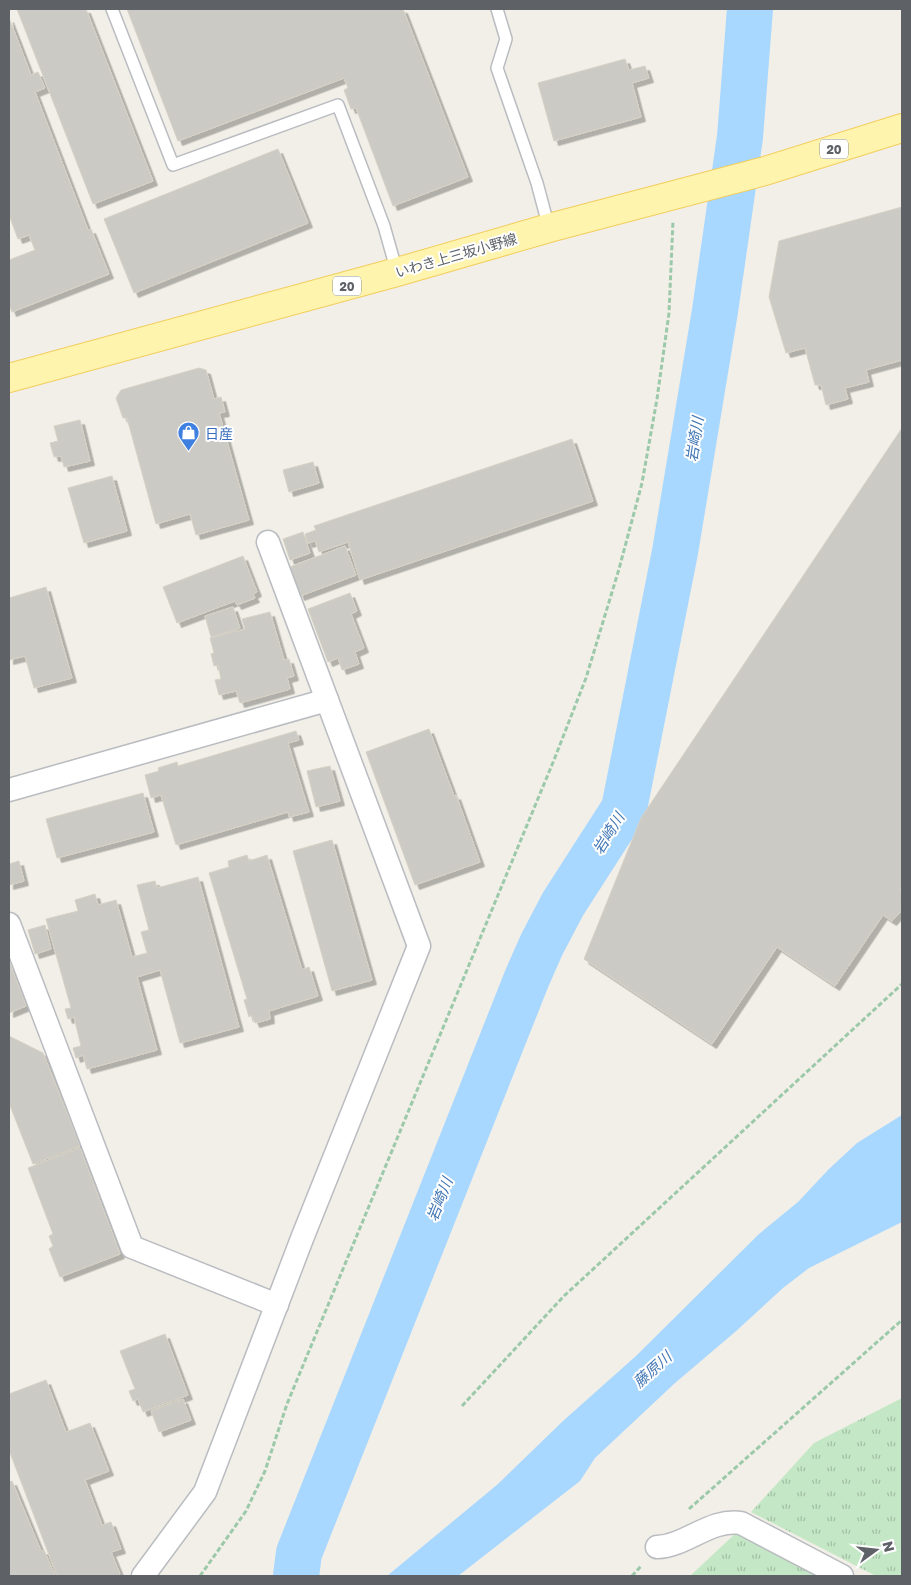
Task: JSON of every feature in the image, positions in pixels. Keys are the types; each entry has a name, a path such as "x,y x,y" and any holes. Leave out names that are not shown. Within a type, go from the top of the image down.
{"main road":[{"name":"いわき上三坂小野線","path":"9,378 397,272 549,228 765,171 902,128"}],"street":[{"path":"143,1576 205,1492 277,1304 419,946 268,542"},
{"path":"9,790 327,700"},
{"path":"9,924 132,1247 277,1304"},
{"path":"656,1547 673,1543 719,1524 733,1521 741,1523 842,1576"}],"lane":[{"path":"112,9 172,165 338,105 384,226 397,272"},
{"path":"497,9 506,39 497,68 538,182 549,228"}],"path":[{"path":"200,1576 246,1511 264,1471 287,1404 554,760 586,678 642,483 657,399 669,313 678,194"},
{"path":"462,1406 564,1296 902,984"},
{"path":"684,1513 902,1320"},
{"path":"632,1576 656,1547"}],"green space":[{"path":"902,1398 902,1576 876,1576 751,1512 814,1443"},
{"path":"737,1532 819,1576 690,1576"}],"water":[{"name":"藤原川","path":"902,1115 902,1222 809,1268 783,1288 675,1383 595,1458 580,1481 458,1576 387,1576 498,1484 563,1421 636,1356 759,1234 798,1202 857,1143"}],"building":[{"path":"17,9 86,9 153,181 93,204"},
{"path":"127,9 403,9 468,177 393,206 356,108 351,109 344,90 348,88 344,78 178,141"},
{"path":"9,18 31,75 38,72 45,88 35,92 88,230 91,229 109,274 12,312 9,304 9,260 35,250 29,235 18,239 9,215"},
{"path":"625,59 629,70 645,66 649,78 632,83 641,117 554,141 538,83"},
{"path":"278,149 308,223 134,293 104,219"},
{"path":"902,207 902,360 866,370 869,382 845,388 848,399 826,405 821,385 815,385 805,348 786,353 769,297 779,241"},
{"path":"199,368 206,370 214,399 221,397 225,412 219,413 249,520 196,535 190,514 156,524 127,418 123,418 116,398 121,390"},
{"path":"80,420 90,461 64,467 61,456 54,457 50,443 58,441 54,426"},
{"path":"902,428 902,887 900,890 902,891 902,910 892,921 883,915 835,986 777,947 712,1044 584,959 641,818"},
{"path":"572,439 593,501 360,580 348,542 319,552 315,541 308,543 305,534 316,530 314,526"},
{"path":"313,462 319,483 289,492 283,470"},
{"path":"112,476 127,531 84,543 68,488"},
{"path":"303,532 310,553 290,560 283,539"},
{"path":"345,546 356,575 300,596 290,567"},
{"path":"243,556 257,592 253,594 255,598 237,605 235,601 177,623 163,587"},
{"path":"46,587 72,678 34,688 25,656 9,660 9,598"},
{"path":"350,593 357,611 351,614 364,648 355,652 359,664 342,670 338,658 328,662 308,609"},
{"path":"233,607 240,628 211,637 205,616"},
{"path":"270,612 284,660 289,659 294,676 287,678 290,689 240,703 236,691 219,695 215,680 221,679 218,665 214,666 211,654 214,653 210,638 245,629 242,619"},
{"path":"429,729 454,796 456,795 480,862 415,885 366,752"},
{"path":"296,731 299,740 288,743 309,812 289,817 288,812 176,845 161,795 151,798 145,775 159,771 158,768 177,762 178,766"},
{"path":"330,766 340,801 316,807 307,771"},
{"path":"143,793 154,832 57,858 46,819"},
{"path":"332,840 372,980 332,991 293,851"},
{"path":"247,855 249,861 267,855 302,970 309,967 318,996 269,1011 270,1019 255,1023 252,1015 249,1017 244,1000 247,999 209,873 229,867 228,861"},
{"path":"19,861 24,881 9,885 9,864"},
{"path":"198,877 239,1027 180,1043 160,970 137,977 157,1050 87,1069 83,1055 76,1058 73,1048 81,1046 74,1017 68,1019 65,1009 71,1008 46,919 78,911 75,900 95,894 98,905 116,900 132,957 147,953 141,932 149,930 137,885 155,881 157,888"},
{"path":"45,925 51,949 35,954 28,930"},
{"path":"9,961 26,1006 9,1013"},
{"path":"9,1036 43,1053 80,1146 33,1164 9,1103"},
{"path":"80,1148 120,1254 60,1277 49,1249 53,1246 49,1236 53,1234 28,1168"},
{"path":"165,1334 188,1395 143,1412 138,1399 133,1401 129,1391 135,1389 120,1351"},
{"path":"46,1380 66,1432 90,1423 109,1471 85,1480 102,1525 111,1522 121,1549 111,1552 120,1574 118,1576 57,1576 9,1450 9,1394"},
{"path":"183,1399 191,1420 159,1432 151,1411"},
{"path":"12,1481 41,1551 44,1550 55,1576 9,1576 9,1482"}],"waterway":[{"name":"岩崎川","path":"296,1576 299,1553 527,978 563,904 624,809 675,552 715,311 740,137 750,9"}],"place":[{"name":"日産","path":"189,452"}]}
